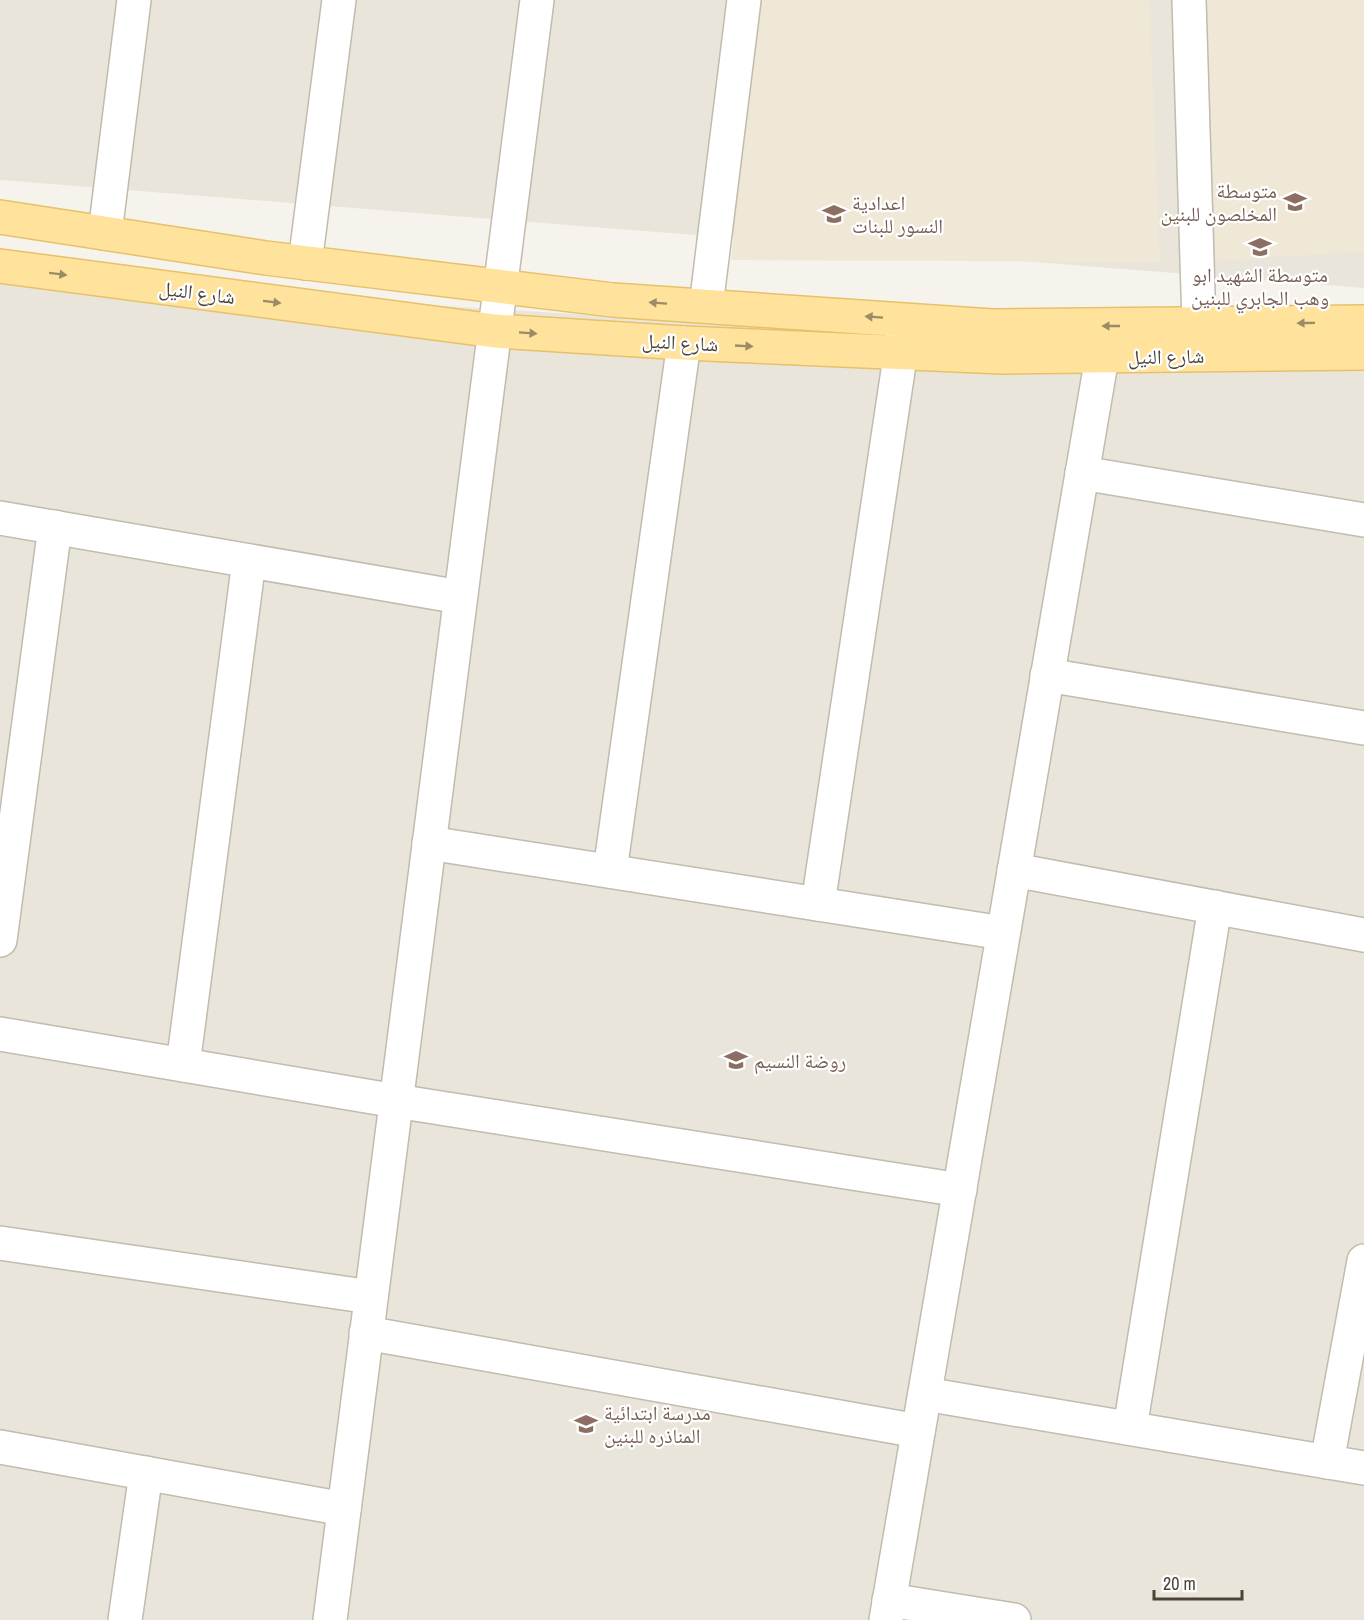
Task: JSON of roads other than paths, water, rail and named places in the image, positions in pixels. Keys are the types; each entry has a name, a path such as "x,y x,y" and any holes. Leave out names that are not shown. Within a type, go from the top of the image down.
{"main road":[{"path":"0,217 305,262 613,300 992,326 1364,322"},
{"name":"شارع النيل","path":"0,266 495,331 684,343 1002,357 1364,353"}],"street":[{"path":"105,233 134,0"},
{"path":"305,262 339,0"},
{"path":"330,1620 537,0"},
{"path":"706,306 744,0"},
{"path":"1189,0 1199,325"},
{"path":"818,904 902,353 905,320"},
{"path":"610,872 684,343"},
{"path":"1014,1620 887,1610 1102,357"},
{"path":"1082,473 1364,520"},
{"path":"0,518 460,597"},
{"path":"0,940 56,528"},
{"path":"183,1065 249,561"},
{"path":"1047,675 1364,728"},
{"path":"429,843 1004,933"},
{"path":"1014,870 1364,935"},
{"path":"1130,1428 1215,907"},
{"path":"0,1034 396,1101 960,1190"},
{"path":"0,1243 371,1298"},
{"path":"1327,1462 1364,1261"},
{"path":"366,1333 918,1431"},
{"path":"925,1394 1364,1468"},
{"path":"0,1447 344,1509"},
{"path":"125,1620 146,1473"}],"place":[{"name":"متوسطة المخلصون للبنين","path":"1295,202"},
{"name":"اعدادية النسور للبنات","path":"834,214"},
{"name":"متوسطة الشهيد ابو وهب الجابري للبنين","path":"1260,247"},
{"name":"روضة النسيم","path":"736,1060"},
{"name":"مدرسة ابتدائية المناذره للبنين","path":"586,1424"}]}
